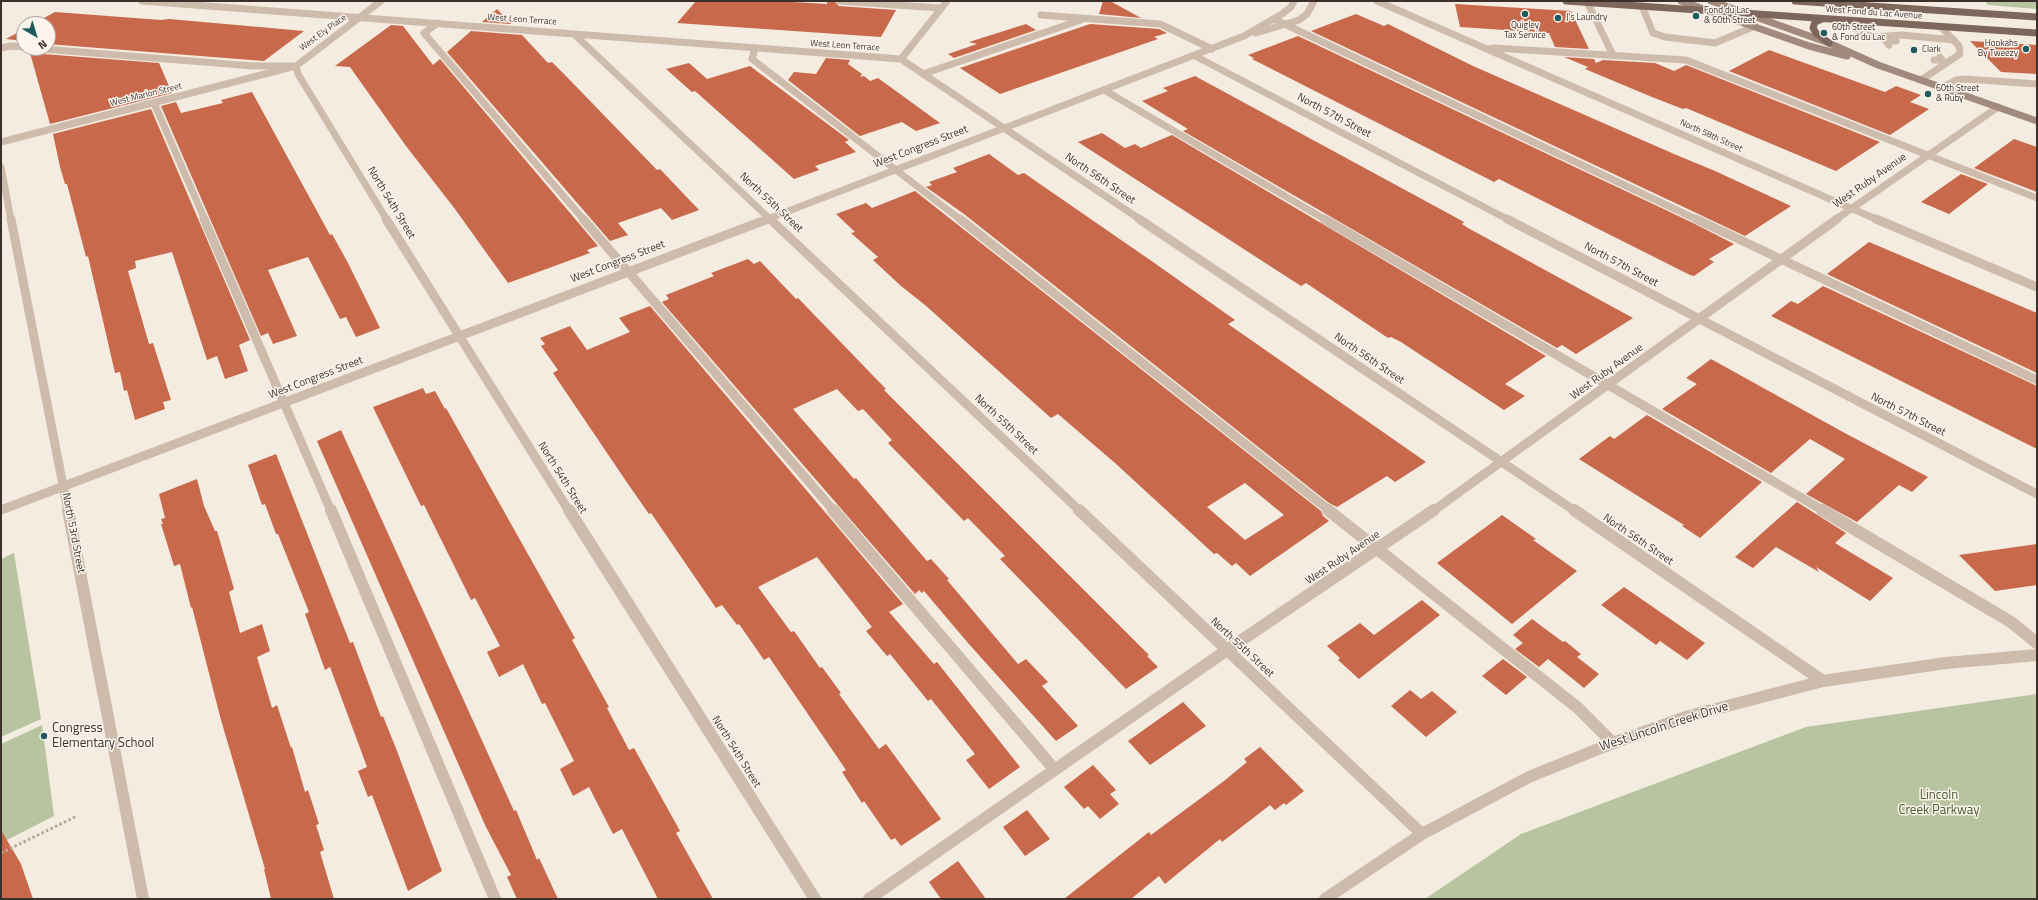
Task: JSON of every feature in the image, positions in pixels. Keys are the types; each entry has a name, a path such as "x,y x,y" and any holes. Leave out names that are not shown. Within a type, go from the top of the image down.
{"main road":[{"name":"West Fond du Lac Avenue","path":"1566,1 2034,33"},
{"path":"1681,1 1809,46 1878,65 2037,121"},
{"path":"1711,1 1829,43 1878,65"},
{"name":"West Fond du Lac Avenue","path":"1795,1 2037,17"},
{"path":"1822,19 1815,22 1813,28 1816,34 1829,43"}],"street":[{"name":"West Leon Terrace","path":"142,1 900,59"},
{"name":"West Ely Place","path":"296,66 381,1"},
{"path":"839,1 940,8"},
{"path":"900,59 947,1"},
{"name":"West Congress Street","path":"1,510 1195,56 1244,36 1288,10 1294,1"},
{"name":"West Congress Street","path":"1244,36 1286,25 1307,14 1314,1"},
{"name":"North 58th Street","path":"1377,1 2037,287"},
{"path":"1587,2 1613,56"},
{"path":"1642,6 1653,33 1665,37 1704,43 1715,43 1755,26"},
{"path":"1041,16 1160,24 1212,49"},
{"path":"923,74 1087,18"},
{"path":"1274,19 2037,380"},
{"path":"1844,20 1854,29 1887,43 1896,41"},
{"path":"438,23 424,33 627,272 1055,770"},
{"path":"1921,80 1960,54 1959,46 1942,27"},
{"path":"2034,33 2037,38"},
{"name":"North 55th Street","path":"574,34 1422,834"},
{"path":"1874,37 1901,36 1954,40"},
{"path":"1,48 16,46"},
{"path":"1487,49 1496,48 1686,60 2037,198"},
{"path":"756,49 752,59 896,170 1578,708 1613,743"},
{"path":"56,50 253,66 296,66"},
{"name":"North 57th Street","path":"1195,56 2037,494"},
{"name":"North 56th Street","path":"900,59 1503,462 1823,681"},
{"path":"1938,59 1949,62"},
{"name":"West Marion Street","path":"1,142 296,66"},
{"name":"North 54th Street","path":"296,66 298,74 458,336 815,899"},
{"path":"1943,87 1956,80 1965,79 2037,84"},
{"path":"1104,90 1610,385 2004,618 2037,643"},
{"path":"154,103 285,402 494,899"},
{"name":"West Ruby Avenue","path":"869,899 1227,650 1378,550 1610,385 1699,318 1852,208 1998,107"},
{"name":"North 53rd Street","path":"1,167 143,899"},
{"name":"West Lincoln Creek Drive","path":"1325,899 1422,834 1468,808 1529,778 1613,743 1689,716 1823,681 1946,663 2037,655"}],"path":[{"path":"1,853 77,816"}],"green space":[{"path":"1985,1 2037,1 2037,9 1988,5"},
{"path":"14,553 41,719 1,737 1,559"},
{"name":"Lincoln Creek Parkway","path":"2037,694 2037,899 1425,899 1521,834 1806,727"},
{"path":"42,725 54,816 1,843 1,744"}],"building":[{"path":"696,1 775,1 827,4 827,1 834,1 839,6 896,10 881,37 677,23"},
{"path":"1103,1 1110,1 1141,18 1099,14"},
{"path":"1455,4 1571,11 1589,49 1555,47 1549,33 1460,27"},
{"path":"497,9 511,24 482,22"},
{"path":"55,12 161,20 169,19 304,31 264,61 56,45 56,16 48,16"},
{"path":"1356,14 1384,26 1388,24 1473,66 1715,171 1791,206 1745,236 1311,31"},
{"path":"1026,24 1036,30 954,58 948,54 977,44 969,42"},
{"path":"1090,24 1159,29 1167,33 1154,37 1158,39 1000,94 960,68"},
{"path":"391,25 403,26 433,65 440,59 598,246 587,250 590,253 508,283 455,209 406,146 350,67 335,66"},
{"path":"471,31 522,35 548,63 552,62 657,170 660,169 699,210 672,220 661,208 618,223 628,235 610,241 447,52"},
{"path":"16,33 16,40 6,39"},
{"path":"1298,36 1691,222 1734,244 1709,259 1714,262 1694,276 1690,275 1499,179 1494,182 1252,59 1254,58 1248,55"},
{"path":"1970,41 2037,45 2037,74 2001,72"},
{"path":"1769,50 1885,92 1896,86 1921,95 1910,102 1929,109 1890,135 1729,71"},
{"path":"56,55 159,63 172,93 50,124 31,56"},
{"path":"1564,57 1594,59 1596,63 1603,60 1655,63 1674,71 1686,65 1880,142 1836,171 1686,108 1683,109 1585,69 1588,67"},
{"path":"826,58 850,60 848,64 862,74 860,77 864,76 870,81 878,78 940,123 916,131 902,122 860,136 788,80 794,72 816,74"},
{"path":"689,63 707,79 750,66 849,140 845,142 856,152 815,166 819,170 794,179 695,91 692,92 666,69"},
{"path":"1195,76 1464,222 1462,224 1468,228 1633,318 1576,354 1562,345 1557,348 1183,131 1188,129 1142,101 1168,91 1163,88"},
{"path":"252,92 330,235 332,234 348,263 380,328 356,337 346,317 340,319 308,257 268,270 297,336 273,344 268,333 261,336 161,106 176,102 181,113 223,103 221,100"},
{"path":"151,109 250,340 239,345 248,371 225,379 217,356 207,360 172,252 135,261 136,268 128,271 149,344 153,343 171,400 163,402 165,409 135,420 127,390 124,391 120,372 115,373 88,256 86,257 67,184 65,184 60,167 53,134"},
{"path":"1102,133 1125,148 1135,144 1141,148 1172,135 1546,356 1505,384 1525,396 1504,410 1401,342 1391,337 1388,338 1306,283 1301,286 1078,142"},
{"path":"2014,139 2037,147 2037,192 1974,168"},
{"path":"989,154 1018,175 1024,173 1153,262 1235,320 1228,324 1426,462 1395,482 1387,476 1337,507 1329,503 964,214 926,187 932,185 929,182 957,172 953,168"},
{"path":"1961,174 1988,184 1949,214 1921,202"},
{"path":"915,191 1321,511 1323,516 1329,521 1250,576 1236,563 1232,566 1217,553 1214,554 1115,463 1058,414 1051,418 925,305 901,286 873,260 878,257 851,233 855,232 836,214 866,203 872,208","holes":["1245,483 1284,515 1245,540 1207,507"]},
{"path":"1869,242 2037,313 2037,373 1827,274"},
{"path":"748,259 754,264 760,261 796,299 798,298 886,389 884,390 1149,655 1147,656 1158,667 1126,689 1000,559 1005,556 968,518 964,521 888,443 892,440 863,409 858,411 837,389 793,409 854,479 856,478 927,561 931,559 949,579 947,580 1018,664 1026,659 1048,682 1042,686 1078,726 1056,741 968,643 924,591 922,593 919,590 915,594 662,302 669,299 666,295 714,276 711,273"},
{"path":"1823,286 2037,386 2037,449 1771,316 1791,301 1798,304"},
{"path":"650,306 903,604 889,612 934,664 937,662 1020,767 989,789 966,760 975,754 931,699 928,701 890,654 887,656 866,631 872,627 817,557 758,587 791,632 794,631 820,668 822,667 841,693 839,694 879,749 886,744 941,819 901,846 895,838 891,840 864,801 862,803 842,772 846,770 769,657 764,660 739,624 737,625 722,605 716,608 651,513 649,514 628,484 553,373 558,370 541,346 545,344 540,338 570,326 587,350 630,332 619,318"},
{"path":"1711,359 1928,477 1912,492 1899,485 1857,522 1806,494 1845,459 1810,439 1771,473 1662,409 1697,384 1686,378"},
{"path":"423,388 426,394 435,391 445,409 446,408 575,638 572,640 609,707 607,708 629,750 634,748 680,831 676,833 713,899 658,899 622,829 613,834 589,787 573,796 560,769 574,761 545,703 542,704 523,664 499,677 487,652 500,646 475,598 471,600 424,505 421,506 373,407"},
{"path":"1647,415 1762,482 1700,538 1682,526 1684,525 1579,459 1610,436 1614,439"},
{"path":"341,430 514,811 516,810 537,860 539,858 558,899 517,899 507,877 511,875 485,825 317,441"},
{"path":"276,454 350,643 353,642 381,717 383,716 397,751 442,871 408,891 372,795 368,797 358,771 367,767 330,667 325,670 305,614 309,612 265,504 262,505 248,465"},
{"path":"197,479 204,506 215,531 217,531 234,589 229,592 240,633 262,624 270,651 257,657 272,708 277,705 291,748 292,747 305,792 308,790 319,824 316,825 324,850 320,852 334,899 271,899 265,869 221,720 180,564 174,566 161,524 163,524 161,519 165,518 159,494"},
{"path":"1797,502 1846,533 1835,543 1893,578 1870,601 1816,567 1819,572 1776,547 1753,568 1735,557"},
{"path":"1502,515 1536,539 1533,540 1577,571 1512,624 1437,563"},
{"path":"2037,544 2037,585 1995,591 1959,555"},
{"path":"1624,587 1705,643 1687,660 1660,641 1656,645 1601,605"},
{"path":"1422,600 1440,615 1359,679 1338,660 1340,658 1327,646 1360,623 1374,635"},
{"path":"1532,619 1563,642 1565,641 1581,654 1577,657 1599,674 1584,688 1548,659 1539,667 1515,649 1523,643 1513,635"},
{"path":"1503,659 1527,677 1506,695 1482,676"},
{"path":"1410,690 1421,699 1432,691 1457,712 1426,737 1391,706"},
{"path":"1183,702 1206,726 1150,765 1128,741"},
{"path":"1260,747 1304,791 1286,805 1284,803 1275,810 1270,805 1222,842 1220,839 1165,884 1159,876 1131,899 1064,899 1149,832 1151,835 1224,781 1247,762 1244,759"},
{"path":"1093,765 1116,790 1110,794 1119,804 1100,819 1088,806 1084,809 1064,787"},
{"path":"1027,810 1050,839 1025,856 1003,827"},
{"path":"1,830 21,864 33,899 1,899"},
{"path":"958,861 986,899 941,899 929,882"}],"place":[{"name":"Quigley Tax Service","path":"1525,14"},
{"name":"Fond du Lac & 60th Street","path":"1696,16"},
{"name":"J's Laundry","path":"1558,18"},
{"name":"60th Street & Fond du Lac","path":"1824,33"},
{"name":"Hookahs By Tweezy","path":"2026,49"},
{"name":"Clark","path":"1914,50"},
{"name":"60th Street & Ruby","path":"1928,94"},
{"name":"Congress Elementary School","path":"44,736"}]}
